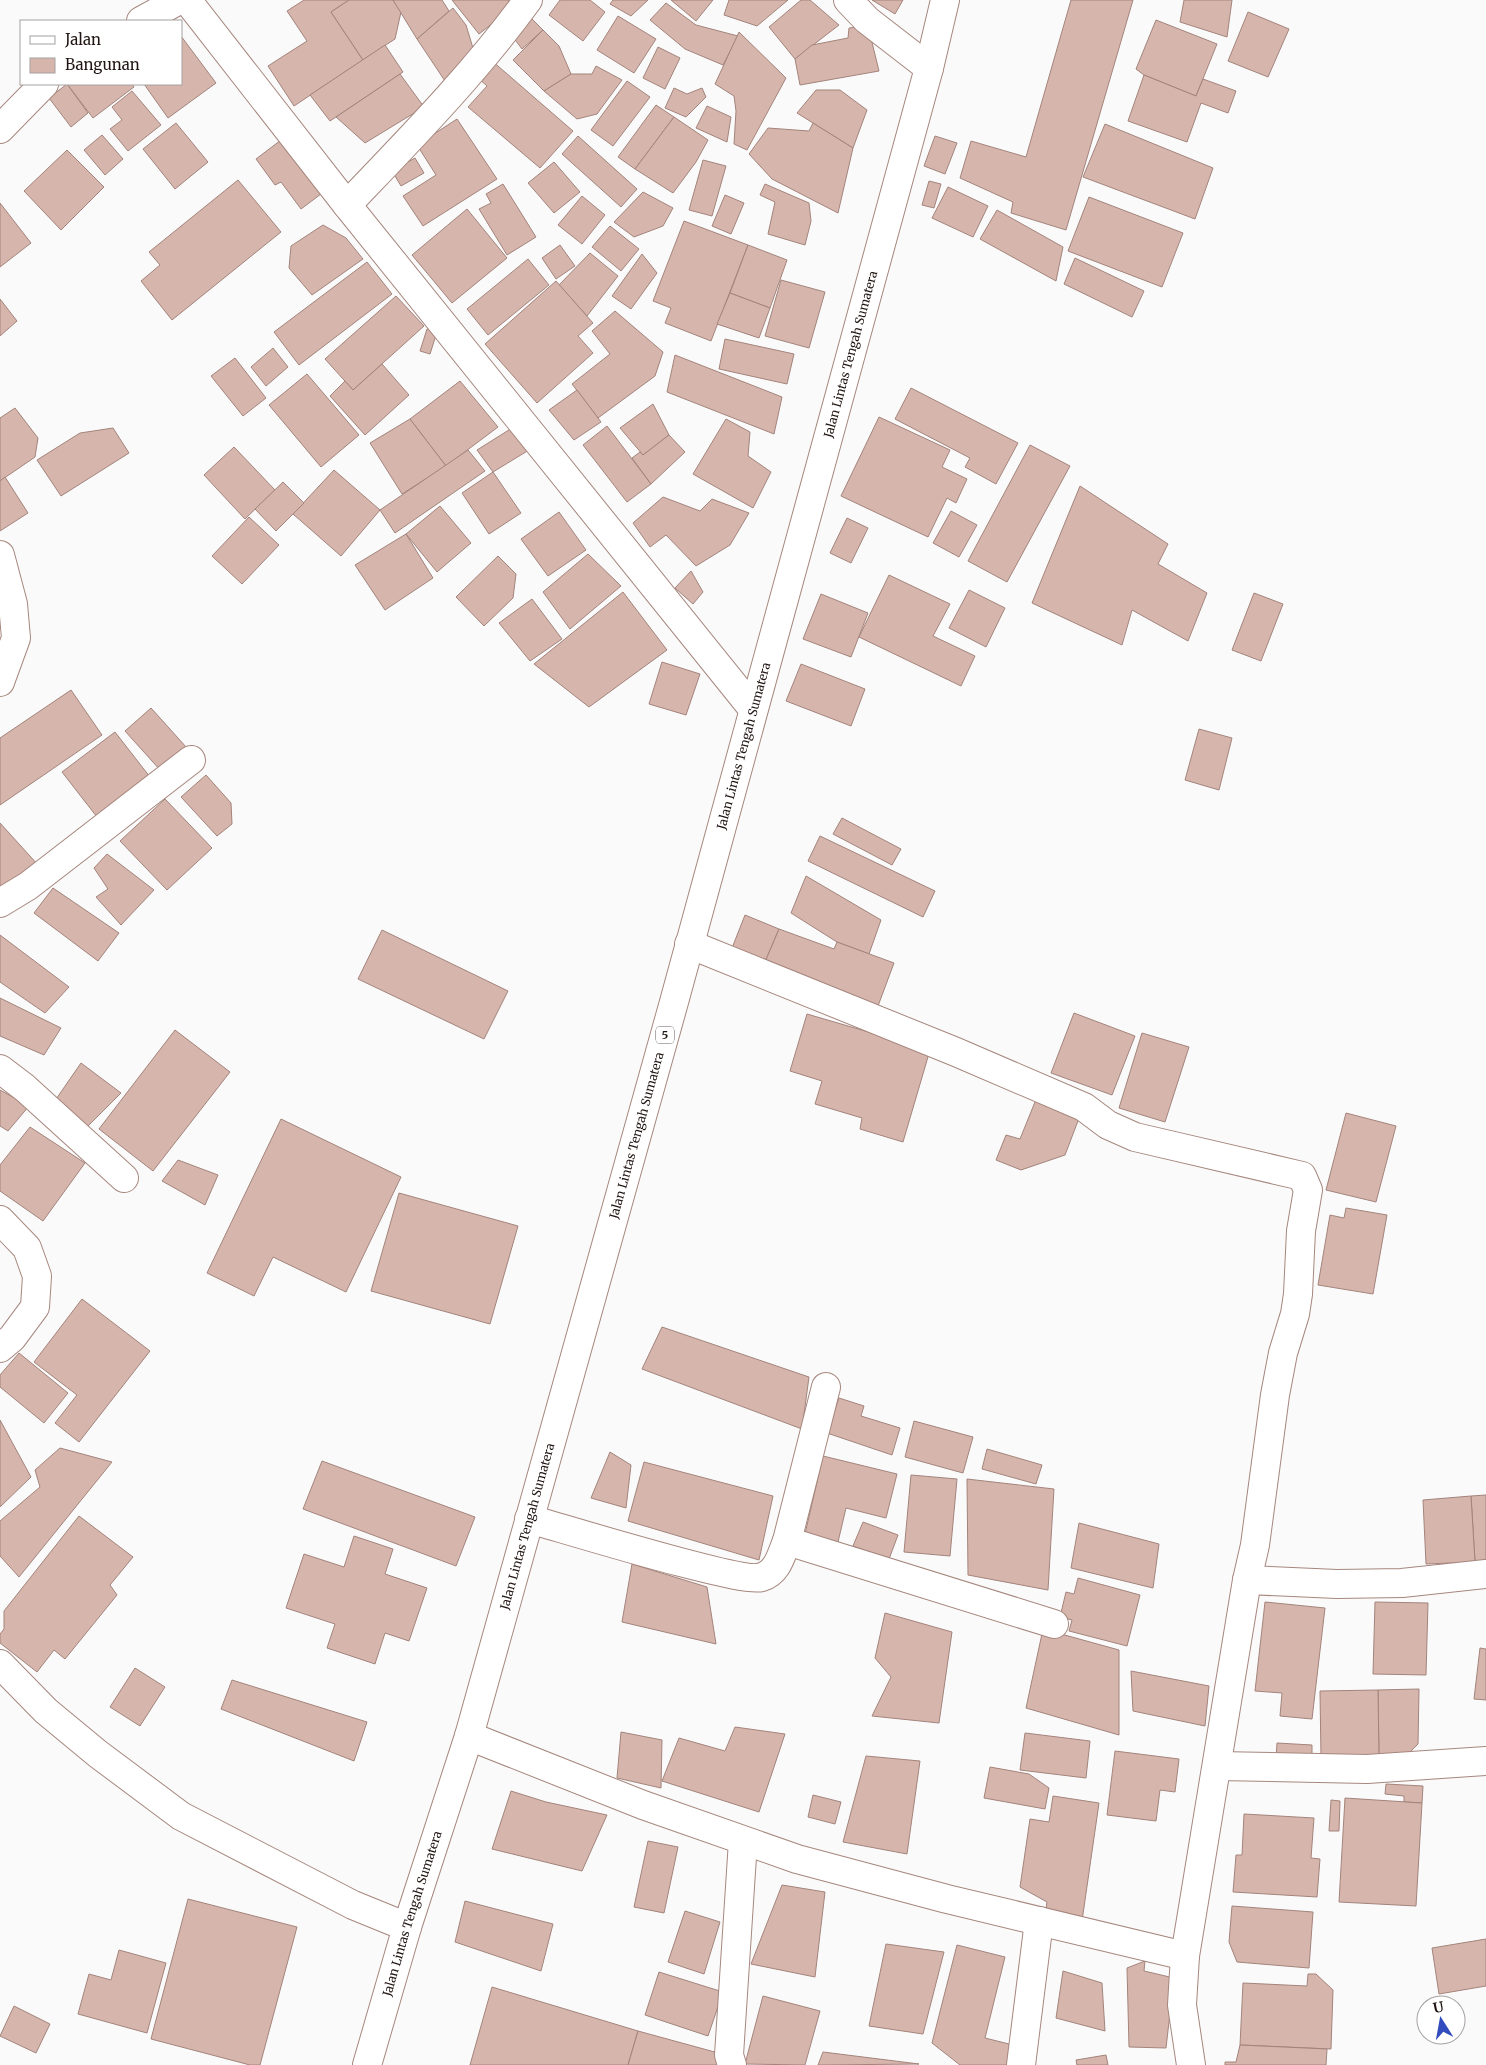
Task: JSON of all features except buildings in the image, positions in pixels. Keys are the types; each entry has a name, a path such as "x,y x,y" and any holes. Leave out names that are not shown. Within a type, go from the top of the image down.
{"main road":[{"path":"143,20 178,0"},
{"path":"187,0 347,205 753,709"},
{"path":"347,205 450,97 494,47 528,0"},
{"path":"848,0 867,20 930,68"},
{"name":"Jalan Lintas Tengah Sumatera","path":"367,2065 407,1927 468,1736 529,1519 930,68 944,0"},
{"path":"0,129 43,85"},
{"path":"0,555 13,604 16,638 0,682"},
{"path":"0,904 28,886 191,760"},
{"path":"689,944 966,1056 1084,1107 1108,1125 1135,1137 1302,1176 1308,1190 1301,1231 1298,1294 1295,1314 1283,1353 1275,1395 1256,1544 1247,1580 1185,1956 1182,2005 1191,2065"},
{"path":"0,1069 25,1088 124,1178"},
{"path":"0,1220 27,1248 37,1276 35,1306 12,1338 0,1348"},
{"path":"529,1519 723,1572 761,1578 775,1571 787,1541 826,1387"},
{"path":"787,1541 1054,1624"},
{"path":"1247,1580 1337,1584 1402,1583 1486,1574"},
{"path":"0,1664 54,1717 98,1754 181,1816 353,1905 407,1927"},
{"path":"468,1736 643,1805 797,1859 1185,1956"},
{"path":"1217,1766 1367,1769 1486,1761"},
{"path":"732,2065 729,2055 743,1840"},
{"path":"1021,2065 1039,1921"}]}
